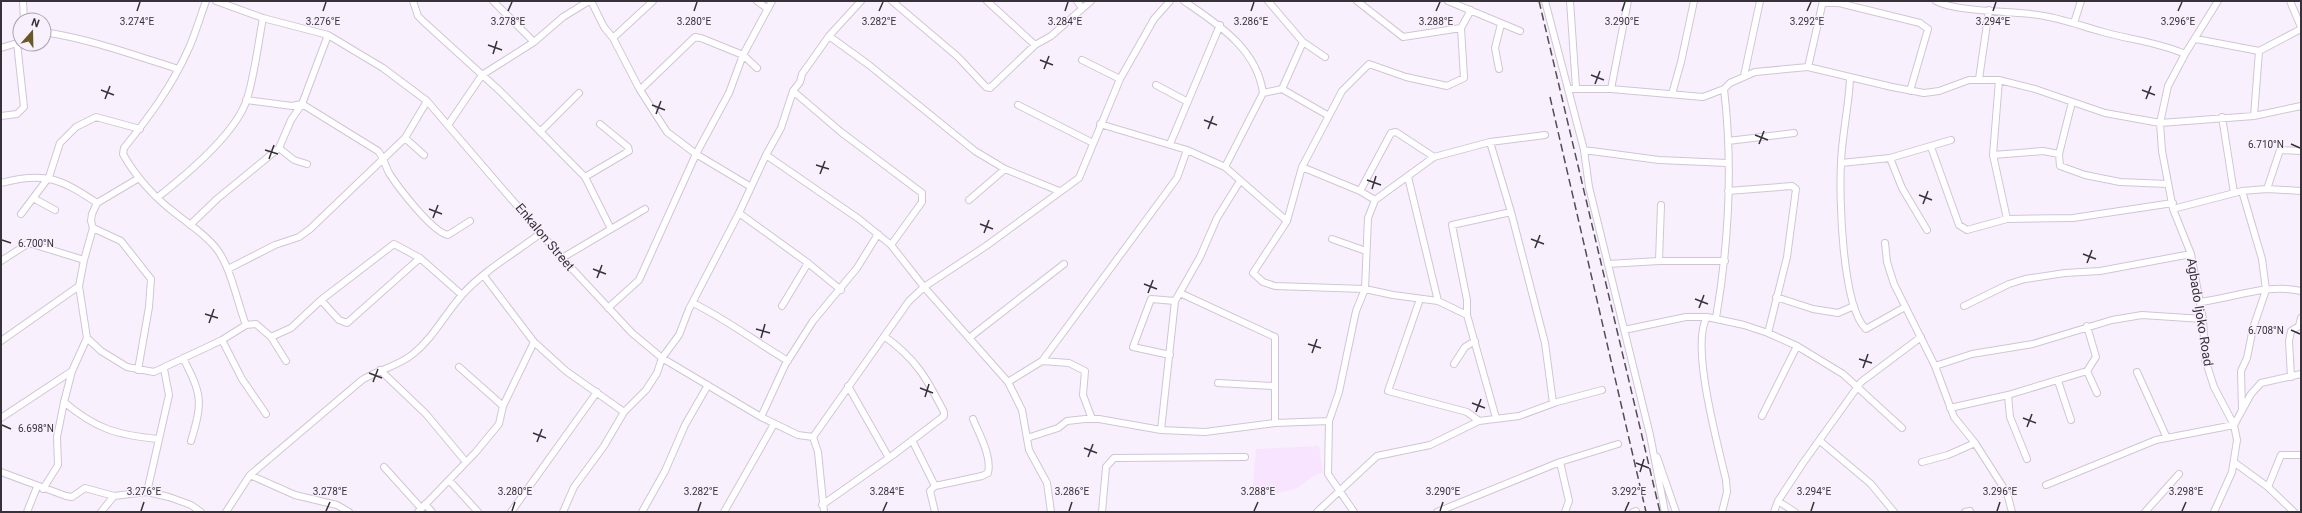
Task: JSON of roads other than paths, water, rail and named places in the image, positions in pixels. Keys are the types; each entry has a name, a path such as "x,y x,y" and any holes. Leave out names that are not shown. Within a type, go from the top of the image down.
{"street":[{"path":"23,1 24,12"},
{"path":"206,1 189,49 162,98 140,129 124,148 123,154 139,178 158,198 190,225 202,232 216,248 228,269 246,325"},
{"name":"Enkalon Street","path":"216,1 263,18 328,35 383,68 427,101 562,258 632,333 662,358 761,417 798,435 813,437"},
{"path":"413,1 418,16 482,75 586,178 611,229"},
{"path":"493,1 534,42"},
{"path":"448,125 482,75 534,42 563,17 590,1 604,27 613,38 640,90 667,132 696,154 751,187"},
{"path":"613,38 653,1"},
{"path":"757,1 768,8"},
{"path":"608,308 639,280 696,154 729,93 743,55 772,1"},
{"path":"563,512 574,487 604,446 624,412 646,390 657,373 662,358 679,335 693,303 739,213 766,154 781,128 793,91 829,36 861,1"},
{"path":"892,1 958,57 986,87 993,86 1035,45 1051,36 1091,1"},
{"path":"986,1 1035,45"},
{"path":"1077,1 1082,8"},
{"path":"823,510 818,452 813,437 909,301 924,287 986,246 1059,191 1079,178 1100,124 1120,79 1154,19 1170,1"},
{"path":"1184,1 1220,25 1249,55 1261,79 1263,94 1225,167"},
{"path":"1268,1 1303,42 1325,58"},
{"path":"1356,1 1403,37 1461,28"},
{"path":"1448,1 1520,31"},
{"path":"1545,1 1584,150 1589,187 1650,435 1665,512"},
{"path":"1570,1 1576,88"},
{"path":"1611,89 1628,1"},
{"path":"1672,94 1681,62 1694,1"},
{"path":"1744,76 1760,1"},
{"path":"1936,1 1943,4 2038,15 2074,22 2103,32 2161,44 2185,54"},
{"path":"2074,22 2081,1"},
{"name":"Agbado Ijoko Road","path":"2216,511 2235,463 2237,440 2234,425 2214,387 2207,368 2204,349 2203,319 2191,254 2173,206 2167,184 2160,123 2168,86 2185,54 2196,39 2218,1"},
{"path":"2196,39 2259,51 2301,28 2290,1"},
{"path":"1808,67 1824,2 1839,3 1920,22 1928,29 1910,91"},
{"path":"1467,315 1438,301 1365,289 1275,286 1263,282 1254,273 1288,220 1302,167 1342,91 1369,64 1406,77 1447,86 1464,78 1461,28 1471,10"},
{"path":"1979,79 1989,10"},
{"path":"158,198 186,175 217,143 235,120 246,100 263,18"},
{"path":"1499,69 1495,48 1501,24"},
{"path":"1170,144 1186,101 1220,25"},
{"path":"52,33 65,35 120,50 178,69"},
{"path":"190,225 217,199 279,148 291,120 302,104 328,35"},
{"path":"829,36 869,65 975,152 1005,169 1059,191"},
{"path":"640,90 695,37 743,55 757,68"},
{"path":"1282,89 1303,42"},
{"path":"1,48 12,45"},
{"path":"2254,116 2259,51"},
{"path":"1,116 18,114 24,107 18,52"},
{"path":"1082,60 1120,79"},
{"path":"1568,89 1611,89 1703,97 1724,89 1730,83 1744,76 1764,70 1808,67 1910,91 1932,92 1979,79 1999,80 2035,89 2105,113 2160,123 2222,117 2254,116 2301,106"},
{"path":"1850,78 1841,163 1841,214 1845,265 1854,306 1863,326 1866,329 1905,307"},
{"path":"1999,80 1993,155 2007,219"},
{"path":"1156,85 1186,101"},
{"path":"1263,94 1282,89 1328,116"},
{"path":"1716,318 1725,261 1728,226 1728,141 1724,89"},
{"path":"793,91 841,132 922,193 922,202 891,245"},
{"path":"540,132 579,93"},
{"path":"246,100 292,106 302,104 378,151 383,158 390,175 441,234 448,235 470,221"},
{"path":"228,269 275,245 299,237 355,187 405,138 427,101"},
{"path":"2072,102 2059,154 2060,166 2084,175 2120,182 2167,184"},
{"path":"1018,105 1093,143"},
{"path":"21,214 49,177 60,143 76,127 96,117 140,129"},
{"path":"2222,117 2234,193"},
{"path":"586,178 629,151 628,147 600,124"},
{"path":"1100,124 1170,144 1225,167 1288,220"},
{"path":"1360,191 1391,133 1396,132 1434,157"},
{"path":"1728,141 1794,133"},
{"path":"1354,512 1328,474 1329,421 1339,392 1356,311 1365,289 1368,218 1375,200 1434,157 1490,142 1545,135"},
{"path":"405,138 424,155"},
{"path":"1841,163 1890,158 1951,140"},
{"path":"1490,142 1511,212 1545,343 1553,403"},
{"path":"1931,147 1955,216 1962,229 1973,229 2007,219 2073,218 2173,206 2242,191 2267,189 2301,191"},
{"path":"279,148 294,160 307,164"},
{"path":"1008,382 1042,361 1176,178 1187,150"},
{"path":"1584,150 1659,160 1728,163"},
{"path":"2267,189 2280,150 2301,151"},
{"path":"1993,155 2043,151 2059,154"},
{"path":"766,154 878,234 891,245 924,287 1008,382 1022,410 1029,450 1047,483 1051,512"},
{"path":"1890,158 1902,188 1927,230"},
{"path":"1302,167 1360,191 1375,200"},
{"path":"969,200 1005,169"},
{"path":"1,183 30,176 49,177 77,190 98,203"},
{"path":"1408,177 1438,301"},
{"path":"27,512 40,488 58,465 57,437 64,402 72,371 87,338 79,286 84,260 93,228 91,221 92,214 98,203 139,178"},
{"path":"1161,430 1175,301 1200,256 1217,218 1240,181"},
{"path":"1728,191 1792,186 1796,189 1787,257 1768,333"},
{"path":"2242,191 2262,258 2266,290 2253,328 2247,358 2241,371 2242,410"},
{"path":"33,198 55,210"},
{"path":"1659,261 1661,206"},
{"path":"562,258 645,209"},
{"path":"1496,418 1467,315 1467,300 1452,225 1511,212"},
{"path":"739,213 808,263 841,290"},
{"path":"93,228 121,241 151,279 149,307 138,370"},
{"path":"226,512 250,475 362,380 380,370 401,364 415,353 432,334 462,295 484,276 541,233"},
{"path":"761,417 788,361 813,322 841,290 878,234"},
{"path":"1332,239 1366,251"},
{"path":"1,262 29,243 84,260"},
{"path":"1885,243 1890,273 1905,307 1935,366 1954,417 1975,443 2007,493 2012,512"},
{"path":"271,337 291,328 321,300 394,244 420,258 462,295"},
{"path":"1964,306 2009,284 2025,279 2065,273 2100,271 2191,254"},
{"path":"321,300 339,320 347,323 420,258"},
{"path":"1608,264 1659,261 1725,261"},
{"path":"782,306 808,263"},
{"path":"970,338 1064,264"},
{"path":"484,276 534,342 566,372 598,392 624,412"},
{"path":"1,341 79,286"},
{"path":"2200,302 2221,300 2241,292 2287,288 2301,291"},
{"path":"1180,293 1275,337 1275,423"},
{"path":"1776,297 1814,309 1838,313 1854,306"},
{"path":"1170,354 1133,347 1151,298 1175,301"},
{"path":"1420,299 1388,391 1467,412 1479,421"},
{"path":"693,303 732,324 754,341 788,361"},
{"path":"1935,366 1972,354 2033,344 2087,326 2142,315 2203,319"},
{"path":"1624,330 1686,317 1707,317 1716,318 1768,333 1797,346 1843,374 1902,428"},
{"path":"1707,317 1702,328 1700,350 1726,480 1727,492 1722,512"},
{"path":"2291,377 2289,341 2291,331 2299,326 2301,318"},
{"path":"87,338 101,351 114,360 138,370 154,372 164,369 183,358 222,340 246,325 260,326 271,337 286,361"},
{"path":"1950,408 2008,395 2087,371 2096,357 2087,326"},
{"path":"823,510 912,440 941,420 944,416 944,412 919,368 905,351 884,336"},
{"path":"1774,512 1778,501 1857,388 1866,378 1921,337"},
{"path":"222,340 242,379 266,414"},
{"path":"1454,364 1465,347 1475,341"},
{"path":"421,508 466,462 499,424 503,406 534,342"},
{"path":"1762,416 1797,346"},
{"path":"183,358 198,386 200,404 191,441"},
{"path":"1042,361 1069,363 1085,371 1083,395 1092,419"},
{"path":"459,367 503,406"},
{"path":"147,492 169,396 164,369"},
{"path":"380,370 426,414 466,462"},
{"path":"1,418 72,371"},
{"path":"2087,371 2097,392"},
{"path":"2137,372 2166,436"},
{"path":"2046,484 2166,436 2234,425 2251,394 2261,383 2301,374"},
{"path":"2058,381 2071,420"},
{"path":"1218,383 1274,386"},
{"path":"642,512 665,471 685,425 708,385"},
{"path":"848,386 889,458"},
{"path":"1317,512 1341,492 1377,456 1430,445 1479,421 1520,416 1553,403 1602,390"},
{"path":"511,512 598,392"},
{"path":"2008,395 2010,417 2027,459"},
{"path":"64,402 99,427 134,436 158,439"},
{"path":"935,512 929,494 934,486 982,476 988,473 990,467 973,419"},
{"path":"1027,438 1058,428 1067,421 1092,419 1161,430 1205,432 1275,423 1329,421"},
{"path":"724,512 774,424"},
{"path":"1650,435 1676,512"},
{"path":"912,440 934,486"},
{"path":"1820,441 1871,484 1894,512"},
{"path":"1922,462 1948,455 1975,443"},
{"path":"1437,512 1560,462 1618,444"},
{"path":"2268,487 2281,455 2301,455"},
{"path":"1102,512 1106,467 1114,458 1245,457"},
{"path":"1560,462 1568,501 1565,512"},
{"path":"2235,463 2268,487 2294,512"},
{"path":"384,467 421,508 432,512"},
{"path":"1,472 40,488 66,496 72,497 86,488 114,496 147,492 169,497 191,505 201,512"},
{"path":"2145,512 2154,504 2179,474"},
{"path":"250,475 295,494 337,505 349,512"},
{"path":"449,480 478,512"},
{"path":"101,512 114,496"},
{"path":"1778,501 1795,512"}],"railway":[{"path":"1539,1 1660,512"},
{"path":"1550,97 1646,512"}]}
